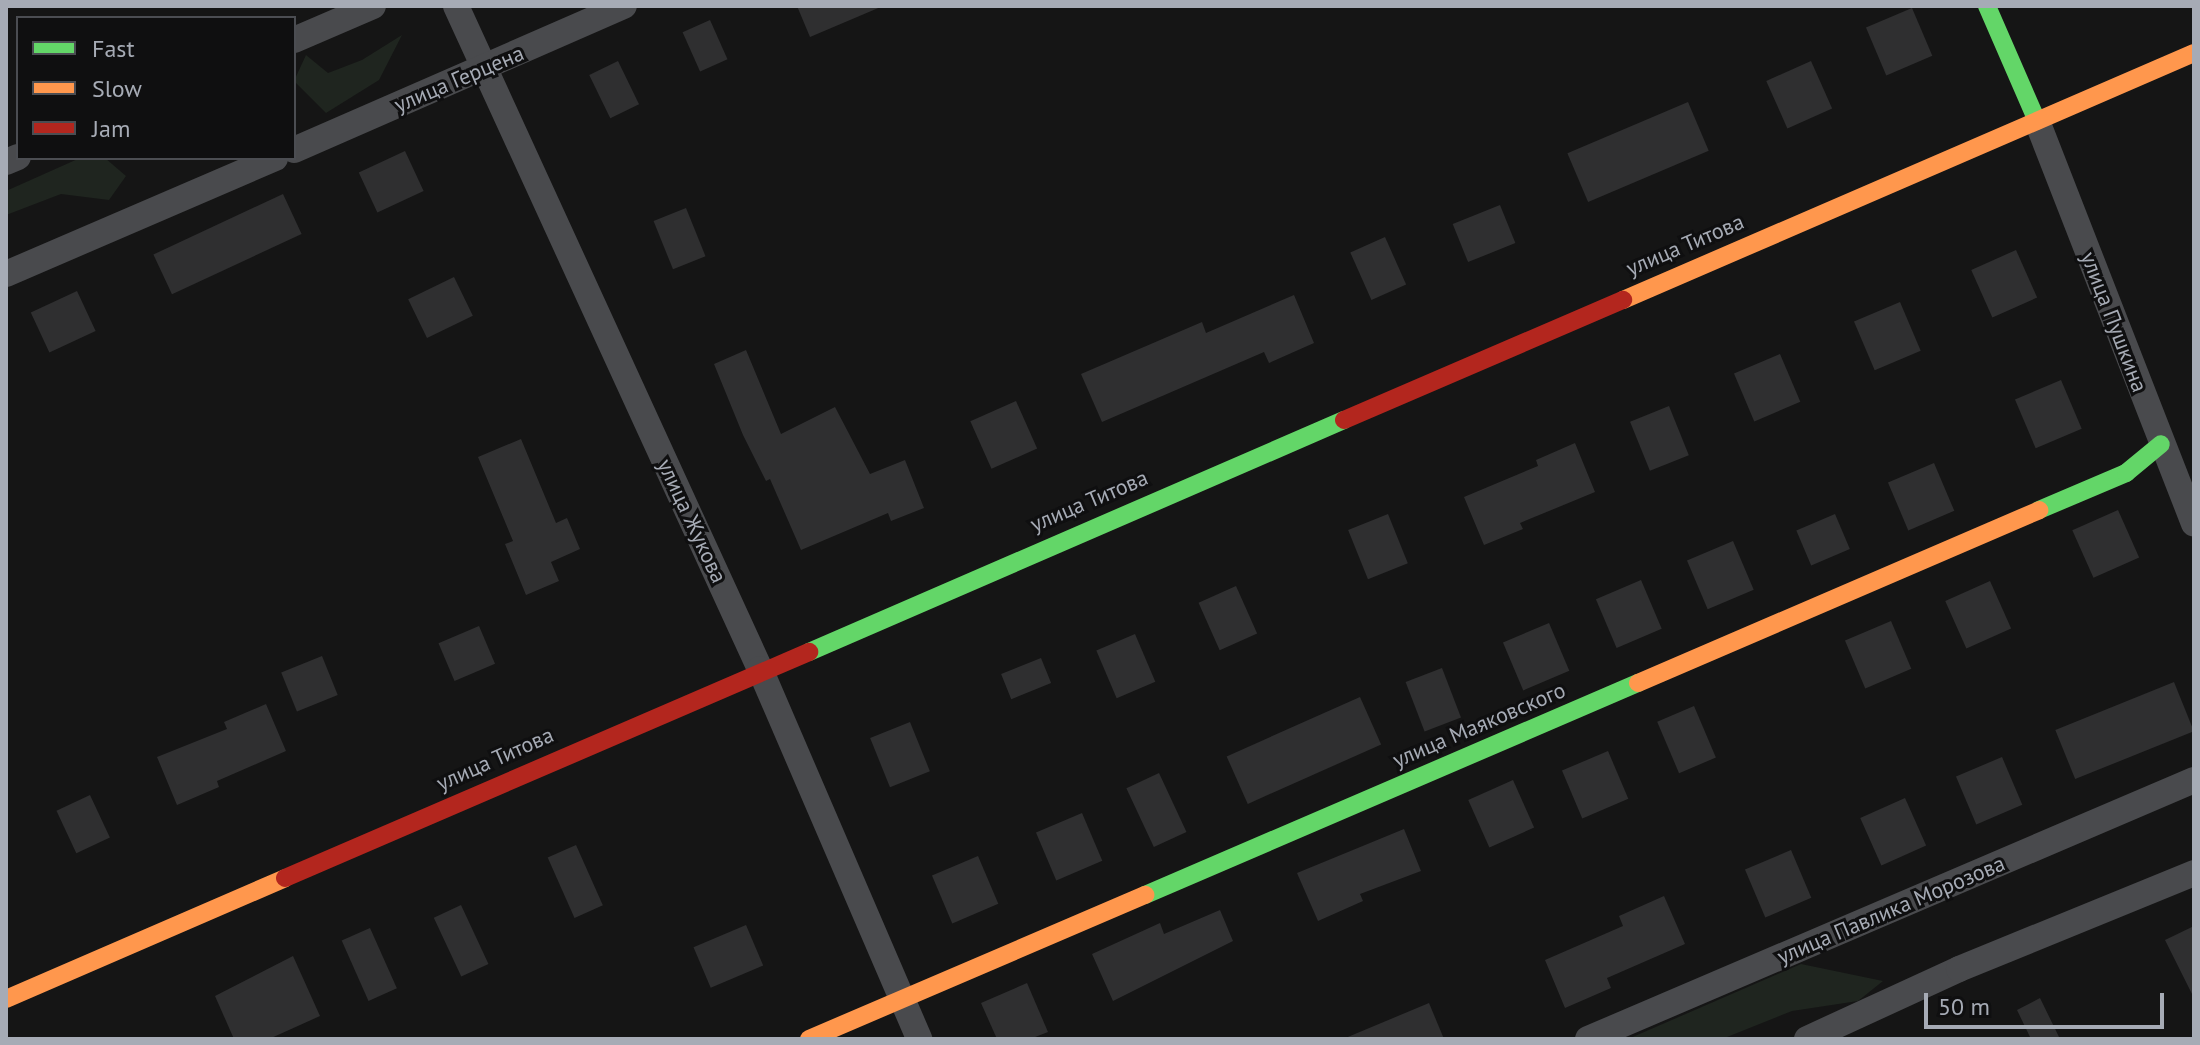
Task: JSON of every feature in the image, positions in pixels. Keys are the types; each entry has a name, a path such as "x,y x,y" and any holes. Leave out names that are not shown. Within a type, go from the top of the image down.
{"main road":[{"path":"1987,6 2037,121"},
{"name":"улица Титова","path":"6,999 760,669 2194,53"},
{"name":"улица Маяковского","path":"809,1039 2126,473 2161,444"}],"street":[{"path":"296,39 373,6"},
{"name":"улица Жукова","path":"456,6 760,669 919,1039"},
{"name":"улица Герцена","path":"296,149 624,6"},
{"name":"улица Пушкина","path":"2037,121 2194,523"},
{"path":"6,274 270,160"},
{"name":"улица Павлика Морозова","path":"1588,1039 2194,780"},
{"path":"1807,1039 1959,969 2194,873"}],"shaded area":[{"path":"402,35 379,80 326,113 296,83 306,55 328,73 362,60"},
{"path":"76,160 107,160 126,176 109,200 61,194 6,215 6,191"},
{"path":"1801,964 1883,981 1858,1001 1792,1011 1722,1039 1628,1039"}],"building":[{"path":"797,6 883,6 810,37"},
{"path":"1912,8 1932,56 1886,75 1866,28"},
{"path":"710,20 727,59 700,71 683,32"},
{"path":"618,61 639,104 610,118 589,75"},
{"path":"1811,61 1832,109 1787,128 1766,81"},
{"path":"1688,102 1709,151 1588,202 1567,153"},
{"path":"405,151 424,191 377,212 359,173"},
{"path":"283,194 302,234 172,294 153,254"},
{"path":"1500,205 1515,243 1468,262 1453,224"},
{"path":"686,208 705,256 673,269 654,221"},
{"path":"1385,237 1406,285 1371,300 1350,252"},
{"path":"2016,250 2037,298 1992,317 1971,270"},
{"path":"454,277 473,316 427,338 408,299"},
{"path":"77,291 96,331 49,352 31,313"},
{"path":"1294,295 1314,343 1269,363 1264,352 1102,422 1081,374 1202,322 1206,333"},
{"path":"1900,302 1921,351 1875,370 1854,322"},
{"path":"746,350 781,434 835,407 870,474 905,460 924,508 891,521 888,513 801,550 770,479 766,481 743,435 714,364"},
{"path":"1780,354 1800,402 1754,421 1734,374"},
{"path":"2061,380 2082,429 2036,448 2015,400"},
{"path":"1016,401 1037,449 991,469 970,421"},
{"path":"1669,406 1689,455 1650,471 1630,422"},
{"path":"521,439 556,523 567,518 580,549 551,562 559,581 526,595 505,544 513,541 478,457"},
{"path":"1575,443 1595,492 1520,523 1523,529 1484,545 1464,497 1538,466 1536,460"},
{"path":"1934,463 1954,511 1908,530 1888,483"},
{"path":"2118,510 2139,558 2093,578 2072,530"},
{"path":"1388,514 1408,563 1368,579 1348,530"},
{"path":"1835,514 1850,549 1811,565 1796,530"},
{"path":"1733,541 1754,590 1708,609 1687,561"},
{"path":"1641,580 1662,629 1617,648 1596,599"},
{"path":"1990,581 2011,629 1966,648 1945,601"},
{"path":"1236,586 1257,634 1220,650 1199,603"},
{"path":"1891,621 1911,669 1865,688 1845,641"},
{"path":"1549,623 1569,671 1523,690 1503,643"},
{"path":"479,626 495,664 455,681 438,643"},
{"path":"1135,634 1155,682 1117,698 1096,650"},
{"path":"322,656 338,695 297,711 281,672"},
{"path":"1041,658 1051,683 1011,699 1001,674"},
{"path":"1442,668 1461,717 1425,731 1406,682"},
{"path":"2174,682 2194,731 2075,779 2055,730"},
{"path":"1360,697 1381,745 1248,804 1227,756"},
{"path":"266,704 286,751 217,781 219,787 177,805 157,757 227,729 224,722"},
{"path":"1694,706 1716,758 1679,773 1657,722"},
{"path":"910,722 930,771 890,787 870,738"},
{"path":"1608,751 1628,799 1582,818 1562,771"},
{"path":"2002,757 2022,805 1976,824 1956,777"},
{"path":"1159,773 1186,832 1154,847 1126,788"},
{"path":"1513,780 1534,828 1489,847 1468,800"},
{"path":"90,795 110,838 76,853 56,811"},
{"path":"1905,798 1926,846 1881,865 1860,818"},
{"path":"1082,813 1102,861 1056,880 1036,833"},
{"path":"1404,829 1421,871 1360,894 1363,901 1318,921 1297,873"},
{"path":"576,845 603,905 575,918 548,858"},
{"path":"1791,850 1811,898 1765,917 1745,870"},
{"path":"978,856 998,904 952,923 932,876"},
{"path":"1664,896 1685,944 1607,978 1611,988 1565,1008 1545,960 1623,926 1619,916"},
{"path":"461,905 488,964 461,977 434,918"},
{"path":"1220,910 1233,941 1113,1001 1092,954 1160,923 1164,934"},
{"path":"746,925 763,966 711,988 694,947"},
{"path":"2194,926 2194,998 2165,940"},
{"path":"370,928 397,988 369,1001 342,941"},
{"path":"293,956 320,1016 269,1039 234,1039 215,996"},
{"path":"1027,983 1048,1032 1030,1039 997,1039 981,1003"},
{"path":"2040,998 2060,1039 2031,1039 2017,1010"},
{"path":"1429,1003 1444,1039 1343,1039"}],"traffic: fast":[{"path":"1987,6 2037,121"},
{"path":"809,652 1344,420"},
{"path":"2039,510 2126,473 2161,444"},
{"path":"1145,895 1638,683"}],"traffic: slow":[{"path":"1623,300 2194,53"},
{"path":"1638,683 2039,510"},
{"path":"6,999 285,878"},
{"path":"809,1039 1145,895"}],"traffic: jam":[{"path":"1344,420 1623,300"},
{"path":"285,878 809,652"}]}
